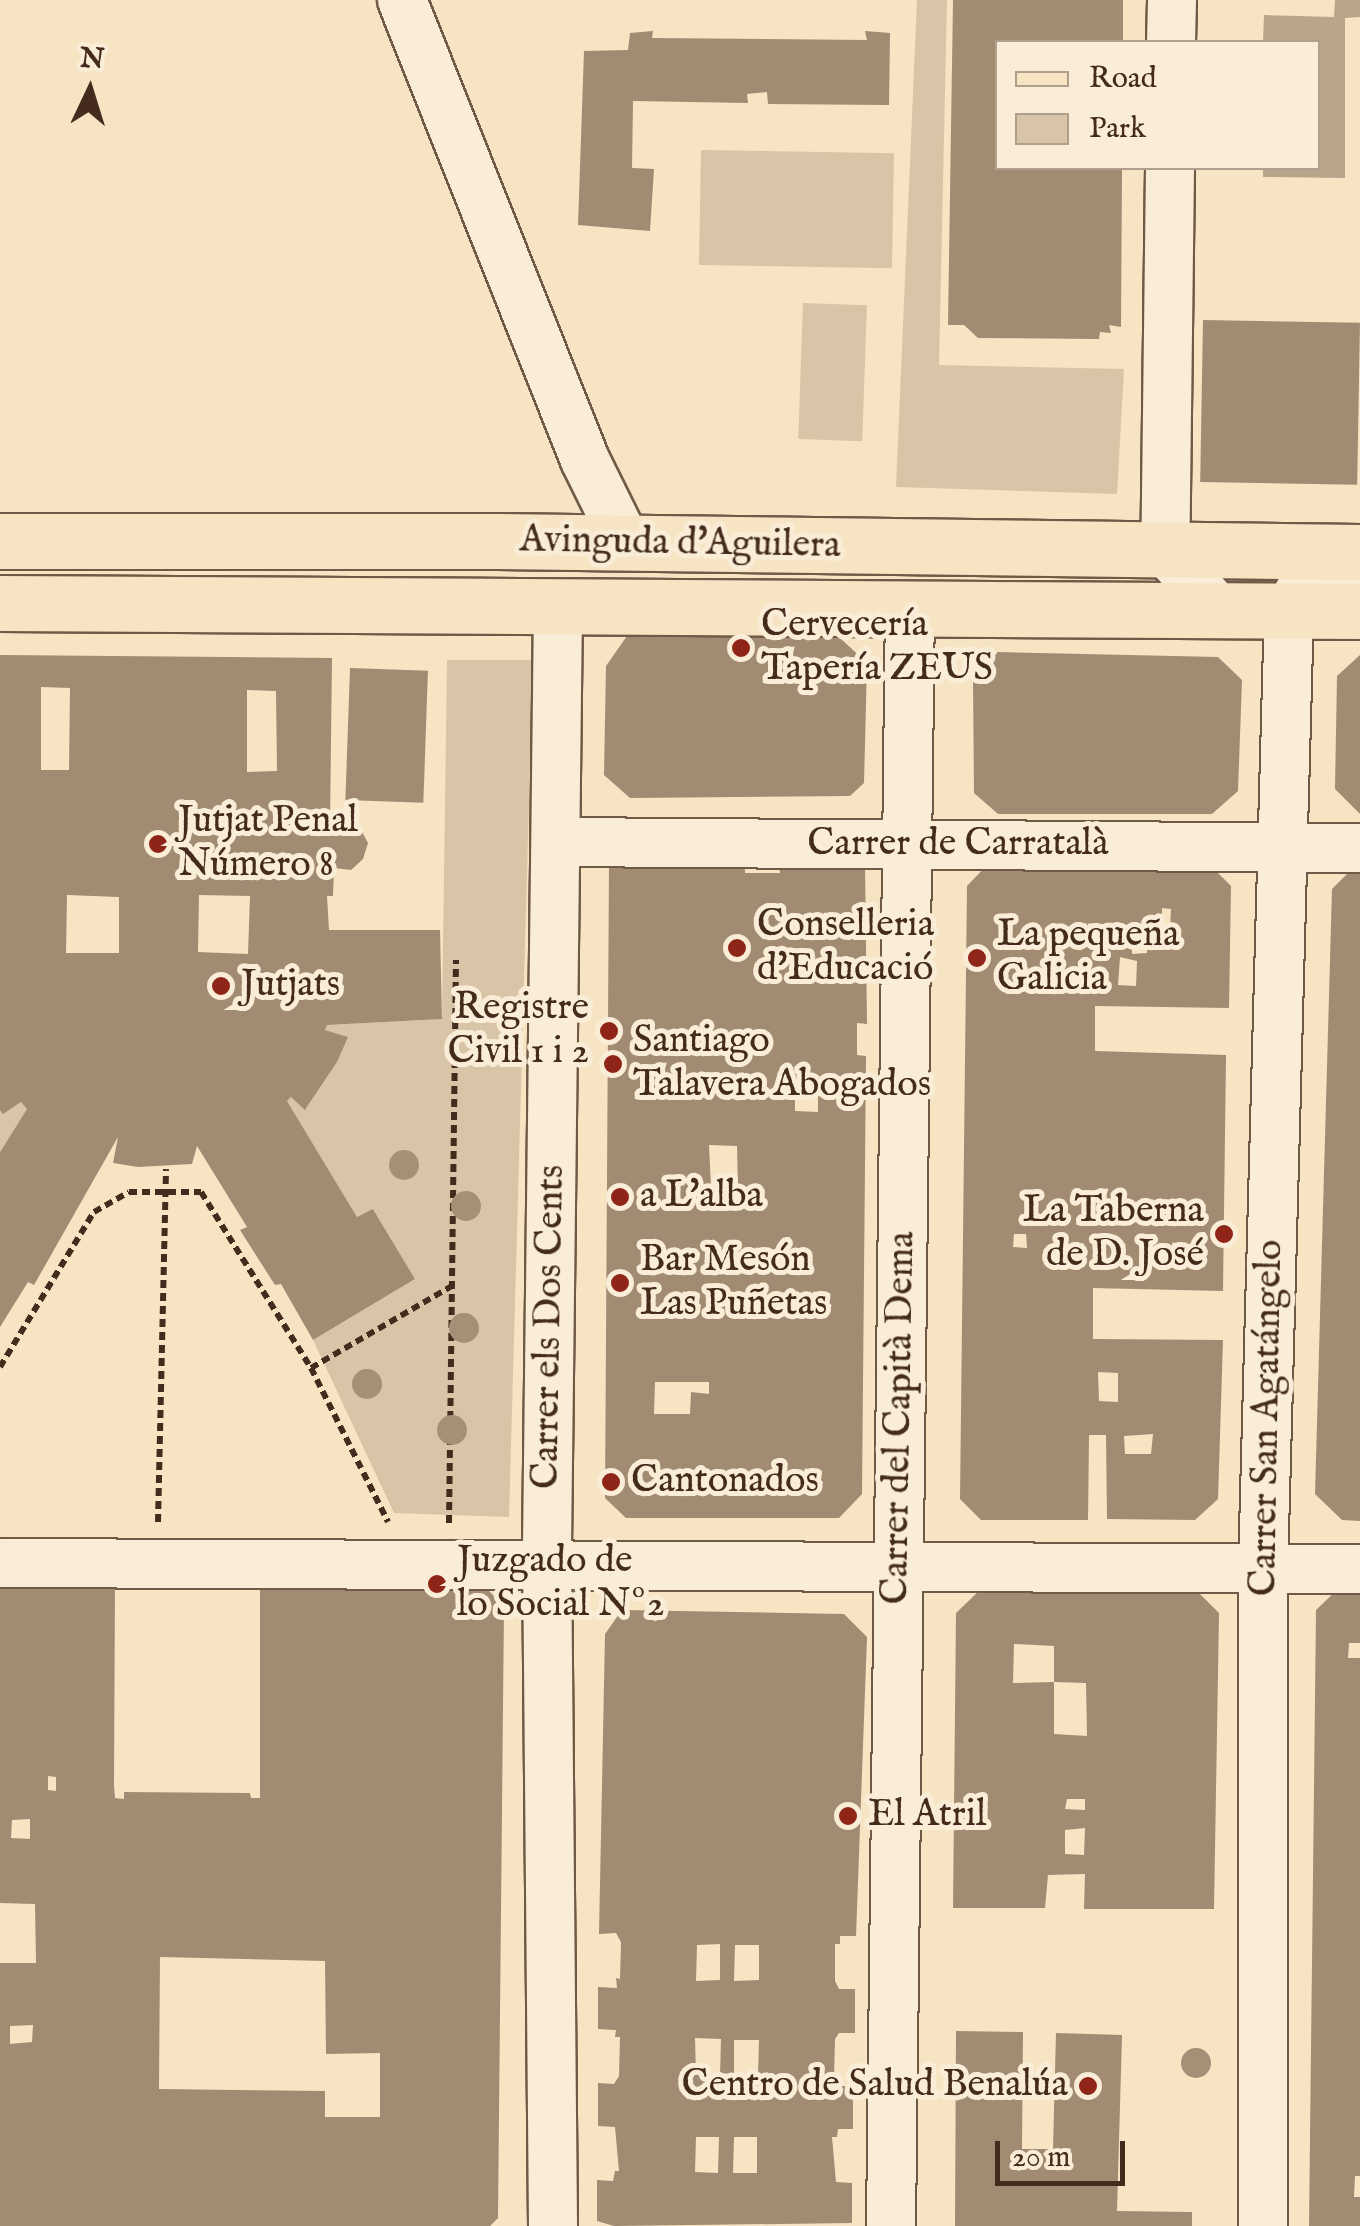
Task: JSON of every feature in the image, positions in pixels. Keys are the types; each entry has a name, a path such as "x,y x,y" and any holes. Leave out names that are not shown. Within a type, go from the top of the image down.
{"main road":[{"name":"Avinguda d'Aguilera","path":"0,540 1360,552"},
{"name":"Avinguda d'Aguilera","path":"0,603 1360,611"}],"street":[{"path":"402,0 584,460 627,545"},
{"path":"1172,0 1172,40"},
{"path":"1170,170 1165,551 1218,610"},
{"path":"1289,610 1302,587 1324,581 1360,581"},
{"name":"Carrer els Dos Cents","path":"553,2226 548,1565 558,608"},
{"name":"Carrer del Capità Dema","path":"890,2226 910,609"},
{"name":"Carrer San Agatángelo","path":"1263,2226 1263,1568 1289,610"},
{"name":"Carrer de Carratalà","path":"557,842 1360,848"},
{"path":"0,1563 897,1570 1360,1569"}],"path":[{"path":"449,1528 456,960"},
{"path":"158,1526 166,1168"},
{"path":"0,1367 94,1212 128,1192 202,1192 311,1368 391,1528"},
{"path":"311,1368 452,1286"}],"green space":[{"path":"917,0 947,0 939,365 1124,369 1117,494 896,487"},
{"path":"701,150 894,153 892,268 699,265"},
{"path":"803,303 867,305 862,441 798,439"},
{"path":"447,660 533,660 509,1517 394,1513 313,1340 415,1279 374,1210 357,1217 287,1101 291,1097 306,1109 337,1062 347,1037 325,1030 327,1025 442,1019"},
{"path":"21,1102 27,1109 0,1152 0,1110 3,1113"}],"shaded area":[{"path":"1335,0 1360,0 1360,17 1345,18 1345,178 1263,177 1263,170 1320,170 1320,40 1263,40 1264,15 1334,17"}],"building":[{"path":"953,0 1123,0 1123,40 995,40 995,170 1122,170 1121,327 1109,325 1111,333 1100,332 1099,339 978,338 964,325 948,325"},
{"path":"653,31 652,38 867,40 865,31 890,33 889,105 768,104 767,92 747,94 748,103 633,101 632,168 654,169 650,231 578,225 584,51 628,50 630,33"},
{"path":"1203,320 1360,323 1357,485 1200,482"},
{"path":"627,636 840,638 867,663 864,783 850,796 630,798 604,775 606,666"},
{"path":"998,652 1218,657 1242,680 1238,791 1212,814 998,814 974,793 973,678"},
{"name":"Jutjats","path":"0,655 332,658 330,825 361,830 368,843 363,859 351,870 334,868 333,896 327,896 329,930 440,930 442,1019 327,1025 325,1030 348,1037 337,1062 305,1110 291,1097 287,1101 357,1217 373,1209 415,1279 313,1340 281,1284 275,1285 240,1230 247,1227 197,1146 192,1164 138,1167 113,1163 118,1137 34,1285 28,1282 0,1327 0,1152 27,1109 21,1102 3,1114","holes":["41,687 70,688 69,770 41,770","247,690 276,691 277,771 247,772","67,895 119,897 119,953 66,953","199,895 250,896 248,954 198,952"]},
{"path":"1360,655 1360,814 1335,789 1337,676"},
{"path":"350,668 428,671 423,803 345,800"},
{"path":"609,863 745,863 745,873 780,873 779,863 865,864 867,1024 857,1023 857,1055 866,1056 862,1494 839,1518 626,1518 605,1498","holes":["818,1086 818,1112 795,1111 795,1087","709,1145 737,1146 738,1188 711,1187","655,1382 709,1382 709,1394 691,1392 690,1414 654,1414"]},
{"path":"989,863 1210,865 1231,886 1229,1008 1095,1006 1095,1051 1226,1055 1223,1291 1093,1288 1093,1339 1223,1340 1218,1499 1195,1520 1107,1519 1106,1435 1089,1435 1088,1520 981,1520 960,1499 967,886","holes":["1162,908 1171,909 1170,930 1162,930","1132,946 1147,946 1147,953 1132,954","1120,957 1137,961 1136,986 1118,985","1014,1234 1026,1234 1027,1248 1013,1247","1098,1372 1118,1373 1118,1402 1099,1401","1153,1434 1151,1454 1125,1454 1124,1436"]},
{"path":"1355,866 1360,866 1360,1521 1342,1520 1315,1494 1332,889"},
{"path":"0,1580 115,1581 114,1786 115,1798 124,1799 124,1792 250,1793 251,1798 260,1798 260,1581 482,1584 504,1606 498,2218 490,2226 0,2226 0,1963 36,1963 35,1904 0,1903","holes":["48,1776 56,1777 56,1791 48,1790","30,1819 30,1839 11,1838 12,1820","160,1957 325,1961 326,2054 380,2053 380,2117 325,2117 325,2091 159,2089","33,2025 32,2042 10,2044 10,2026"]},
{"path":"1339,1588 1360,1589 1360,1643 1349,1643 1348,1658 1360,1658 1360,2176 1355,2176 1354,2197 1360,2197 1360,2226 1309,2226 1316,1610"},
{"path":"1195,1589 1219,1613 1214,1909 1084,1909 1085,1874 1048,1875 1045,1908 953,1908 956,1613 980,1590","holes":["1014,1644 1054,1646 1054,1682 1013,1683","1054,1682 1086,1683 1087,1736 1054,1734","1067,1799 1085,1799 1085,1810 1065,1809","1085,1828 1084,1855 1065,1854 1065,1830"]},
{"path":"622,1610 844,1614 867,1637 856,1936 840,1936 840,1944 835,1944 835,1981 839,1989 855,1989 855,2033 839,2033 835,2039 834,2078 838,2078 838,2086 853,2086 853,2129 838,2129 837,2137 832,2137 836,2182 852,2183 852,2223 614,2226 597,2221 597,2180 613,2181 615,2171 619,2171 615,2127 598,2126 598,2083 614,2084 619,2076 620,2037 615,2037 616,2030 598,2029 598,1987 617,1988 621,1942 616,1933 599,1934 605,1634","holes":["720,1944 720,1980 696,1981 697,1945","735,1945 759,1945 759,1980 734,1981","695,2038 721,2039 720,2075 696,2074","734,2040 759,2040 758,2076 734,2075","696,2137 719,2137 718,2173 695,2172","734,2137 757,2137 757,2173 733,2173"]},
{"name":"Centro de Salud Benalúa","path":"956,2031 1023,2032 1022,2149 1053,2149 1056,2033 1122,2035 1117,2211 1192,2212 1192,2226 955,2226"}],"place":[{"name":"Cervecería Tapería ZEUS","path":"741,648"},
{"name":"Jutjat Penal Número 8","path":"158,844"},
{"name":"Conselleria d'Educació","path":"737,948"},
{"name":"La pequeña Galicia","path":"977,958"},
{"name":"Jutjats","path":"221,986"},
{"name":"Registre Civil 1 i 2","path":"609,1031"},
{"name":"Santiago Talavera Abogados","path":"613,1064"},
{"name":"a L'alba","path":"620,1197"},
{"name":"La Taberna de D. José","path":"1224,1234"},
{"name":"Bar Mesón Las Puñetas","path":"620,1283"},
{"name":"Cantonados","path":"611,1482"},
{"name":"Juzgado de lo Social Nº2","path":"437,1584"},
{"name":"El Atril","path":"848,1816"},
{"name":"Centro de Salud Benalúa","path":"1088,2086"}]}
